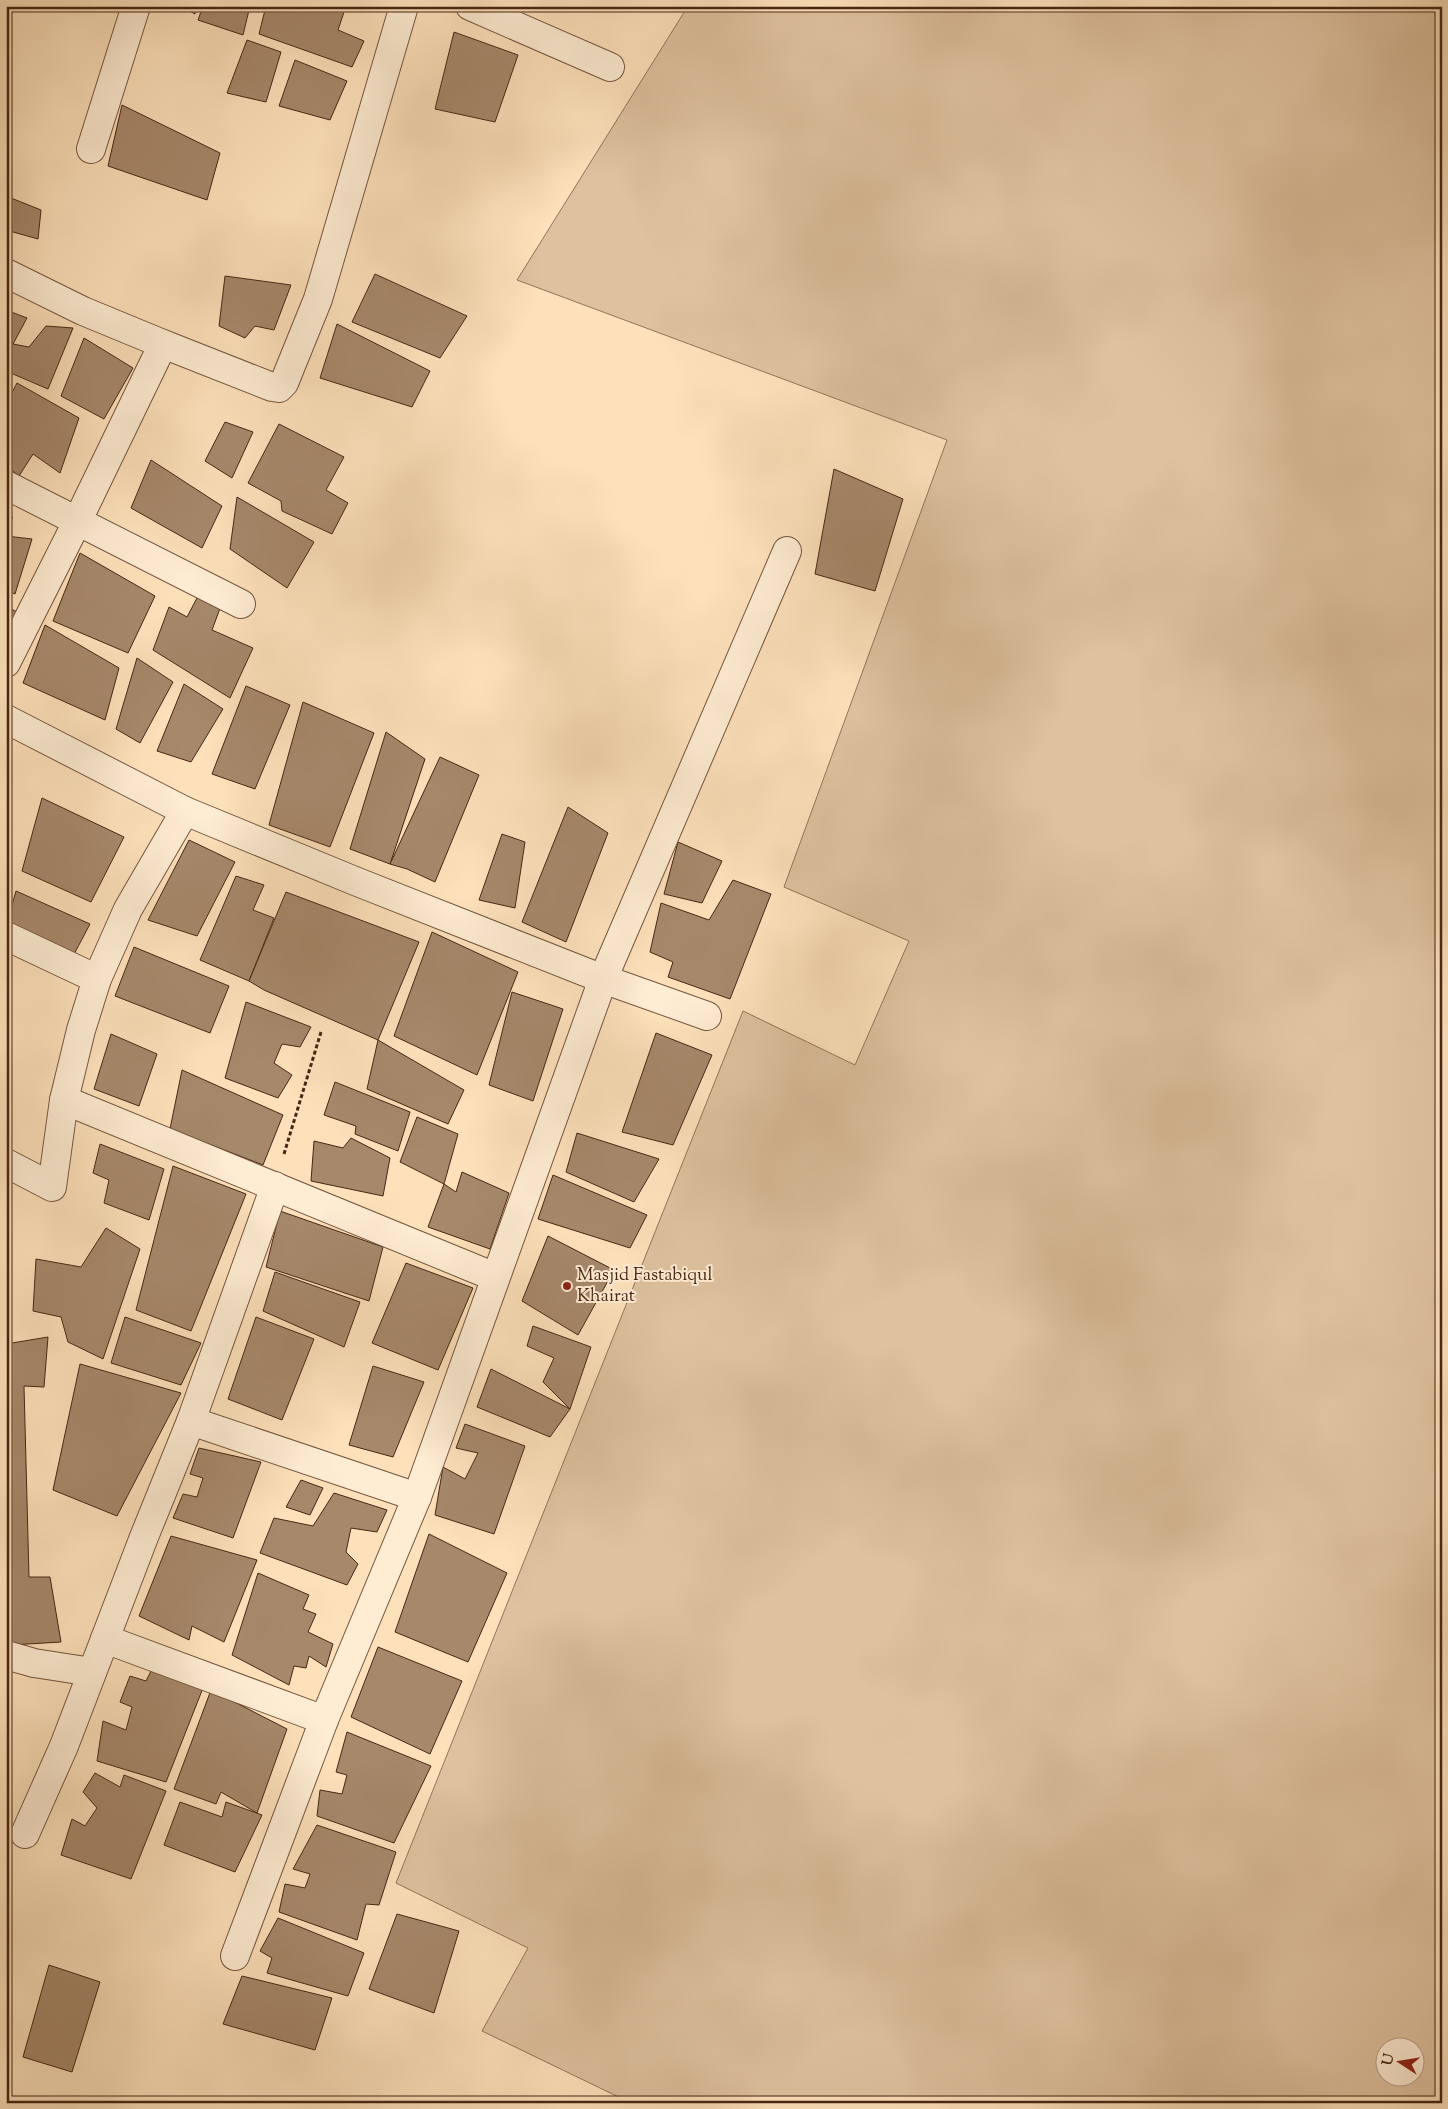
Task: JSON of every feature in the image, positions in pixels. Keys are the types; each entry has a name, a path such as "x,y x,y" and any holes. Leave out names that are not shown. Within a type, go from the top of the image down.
{"street":[{"path":"92,149 136,6"},
{"path":"6,273 83,310 163,344 272,387 279,388 284,383 318,299 404,6"},
{"path":"470,6 610,67"},
{"path":"6,663 163,344"},
{"path":"6,485 241,604"},
{"path":"235,1956 324,1720 417,1497 603,979 787,551"},
{"path":"6,719 185,810 355,881 603,979 707,1016"},
{"path":"6,1163 52,1187 64,1100 81,1030 97,980 128,909 185,810"},
{"path":"6,936 97,980"},
{"path":"64,1100 495,1277"},
{"path":"25,1834 64,1746 191,1421 275,1186"},
{"path":"191,1421 417,1497"},
{"path":"105,1639 324,1720"},
{"path":"6,1655 34,1663 92,1672"}],"path":[{"path":"275,1186 321,1032"}],"shaded area":[{"path":"688,6 1442,6 1442,2103 631,2103 482,2031 528,1948 396,1883 743,1011 855,1065 909,941 784,887 947,440 517,280"}],"building":[{"path":"180,6 197,6 195,14"},
{"path":"203,6 250,6 243,35 198,20"},
{"path":"266,6 346,6 338,30 364,41 352,67 259,34"},
{"path":"454,32 518,55 495,122 435,109"},
{"path":"247,40 281,52 266,102 227,93"},
{"path":"295,60 347,81 330,120 279,106"},
{"path":"122,105 220,153 207,200 108,166"},
{"path":"6,196 41,210 38,239 6,230"},
{"path":"375,274 467,316 440,358 352,322"},
{"path":"225,276 291,285 274,330 255,326 245,338 219,326"},
{"path":"6,310 27,318 13,344 29,347 46,326 73,328 48,389 6,371"},
{"path":"337,324 430,371 412,407 320,378"},
{"path":"84,338 133,368 104,419 61,396"},
{"path":"17,383 79,418 60,473 33,454 19,476 6,465 6,404"},
{"path":"225,422 253,432 232,478 205,461"},
{"path":"279,424 344,457 326,490 348,503 332,534 282,511 281,501 248,483"},
{"path":"151,460 222,506 202,548 131,508"},
{"path":"834,469 903,499 875,591 815,574"},
{"path":"237,497 314,542 287,588 230,549"},
{"path":"6,515 13,518 6,525"},
{"path":"6,536 32,539 15,594 6,590"},
{"path":"80,553 155,596 128,653 53,621"},
{"path":"197,598 222,603 212,630 253,648 230,698 153,650 169,607 187,617"},
{"path":"6,606 17,612 6,636"},
{"path":"45,625 119,668 105,720 23,683"},
{"path":"137,658 173,682 140,743 116,729"},
{"path":"184,684 223,709 191,762 157,751"},
{"path":"246,686 290,705 255,789 212,774"},
{"path":"303,702 374,733 330,847 269,825"},
{"path":"386,732 425,759 390,864 350,849"},
{"path":"440,757 479,775 435,882 407,869 390,864"},
{"path":"42,798 124,837 91,902 22,871"},
{"path":"568,807 608,833 566,942 522,922"},
{"path":"502,834 525,842 515,908 479,900"},
{"path":"189,840 235,862 197,936 148,920"},
{"path":"678,842 722,861 702,903 664,894"},
{"path":"236,876 264,885 253,910 274,918 249,981 200,960"},
{"path":"733,880 771,894 730,999 668,977 673,962 650,952 661,903 709,920"},
{"path":"16,891 90,924 71,960 6,926"},
{"path":"286,892 419,942 378,1040 264,990 249,981"},
{"path":"432,932 518,972 477,1075 394,1036"},
{"path":"134,947 229,986 210,1033 115,996"},
{"path":"512,992 563,1009 533,1101 489,1085"},
{"path":"246,1002 311,1027 300,1047 282,1044 274,1063 292,1075 278,1098 225,1078"},
{"path":"656,1033 712,1055 673,1145 622,1132"},
{"path":"111,1034 157,1054 139,1106 94,1089"},
{"path":"378,1040 464,1090 448,1124 367,1089"},
{"path":"182,1070 283,1115 263,1165 170,1129"},
{"path":"335,1082 410,1112 398,1151 355,1134 356,1126 324,1115"},
{"path":"417,1117 458,1134 444,1184 400,1162"},
{"path":"577,1133 659,1159 634,1202 566,1172"},
{"path":"351,1138 390,1158 383,1196 311,1181 314,1141 343,1148"},
{"path":"100,1144 164,1169 149,1220 104,1203 109,1180 93,1173"},
{"path":"173,1166 246,1194 191,1331 136,1310"},
{"path":"462,1172 509,1193 490,1249 428,1227 444,1184 456,1192"},
{"path":"553,1175 647,1215 630,1248 538,1219"},
{"path":"280,1211 383,1247 369,1301 266,1267"},
{"path":"106,1228 140,1249 103,1359 68,1342 61,1317 33,1311 36,1259 81,1267"},
{"name":"Masjid Fastabiqul Khairat","path":"548,1236 614,1270 578,1335 522,1301"},
{"path":"406,1263 473,1288 438,1370 372,1343"},
{"path":"275,1272 360,1302 344,1347 263,1311"},
{"path":"125,1317 201,1343 181,1385 111,1363"},
{"path":"256,1317 314,1339 282,1420 228,1399"},
{"path":"533,1326 591,1347 570,1409 543,1382 554,1358 527,1346"},
{"path":"48,1337 44,1387 24,1386 29,1577 50,1577 61,1642 11,1645 6,1638 6,1344"},
{"path":"80,1364 181,1393 117,1516 53,1490"},
{"path":"373,1366 424,1382 393,1457 349,1445"},
{"path":"491,1369 570,1409 550,1437 477,1407"},
{"path":"465,1424 525,1446 494,1534 435,1515 443,1467 465,1479 478,1453 456,1448"},
{"path":"199,1448 261,1462 233,1538 173,1518 183,1494 197,1497 203,1478 190,1474"},
{"path":"301,1480 323,1488 310,1515 286,1507"},
{"path":"334,1493 387,1510 377,1532 351,1528 346,1552 358,1564 347,1585 260,1553 274,1518 313,1526"},
{"path":"429,1534 507,1573 468,1662 395,1632"},
{"path":"171,1536 257,1560 224,1642 192,1626 189,1640 139,1616"},
{"path":"258,1573 309,1595 303,1609 316,1614 308,1632 333,1644 326,1667 309,1656 306,1668 294,1666 289,1685 232,1655"},
{"path":"378,1647 462,1681 430,1754 351,1717"},
{"path":"152,1669 203,1688 166,1782 97,1761 103,1721 126,1730 132,1707 120,1702 130,1676 146,1681"},
{"path":"211,1690 287,1729 257,1813 221,1792 216,1804 174,1789"},
{"path":"347,1732 431,1766 394,1843 317,1816 320,1790 342,1794 347,1775 336,1772"},
{"path":"95,1773 120,1787 124,1775 166,1791 131,1879 61,1855 72,1819 85,1826 97,1808 83,1792"},
{"path":"180,1802 222,1817 226,1802 262,1815 235,1872 164,1845"},
{"path":"317,1825 396,1852 379,1905 366,1904 357,1940 279,1912 285,1884 305,1888 310,1874 293,1869"},
{"path":"397,1914 459,1931 434,2013 369,1989"},
{"path":"278,1918 364,1953 348,1996 267,1973 272,1958 260,1951"},
{"path":"49,1965 100,1982 72,2072 23,2057"},
{"path":"242,1976 332,1998 315,2050 223,2024"}],"place":[{"name":"Masjid Fastabiqul Khairat","path":"567,1286"}]}
